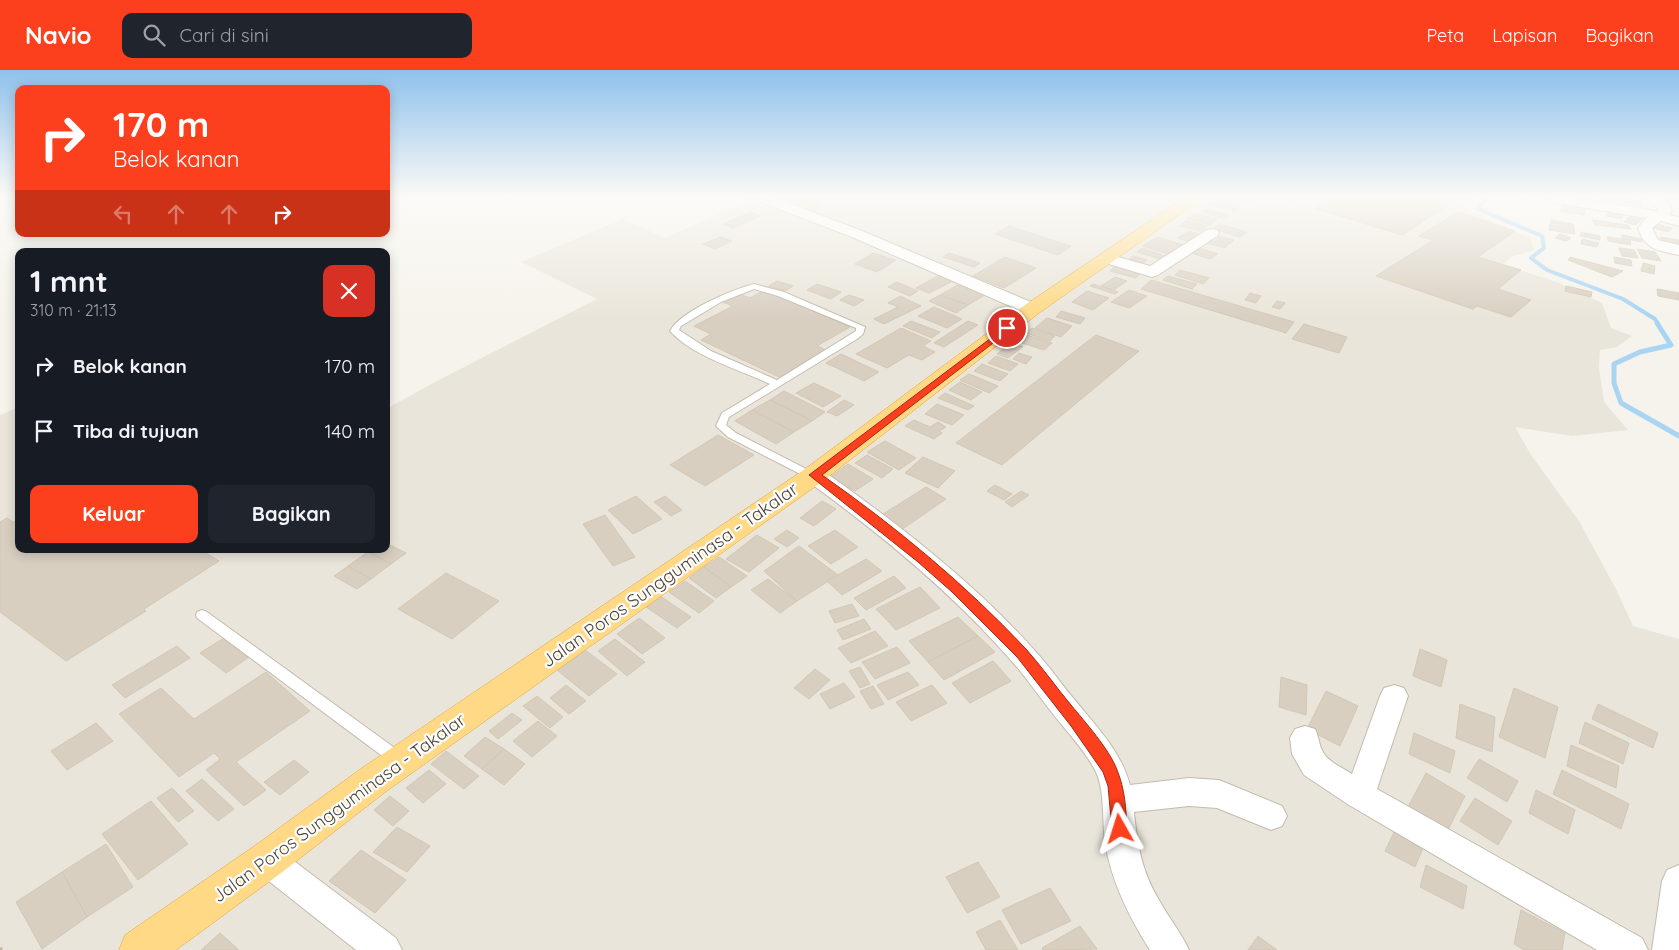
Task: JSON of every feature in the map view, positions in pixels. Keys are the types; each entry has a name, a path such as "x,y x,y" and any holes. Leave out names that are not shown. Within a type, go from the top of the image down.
{"highway":[{"name":"Jalan Poros Sungguminasa - Takalar","path":"140,950 267,860 401,761 813,476 1032,309 1138,237"}],"street":[{"path":"864,237 1032,309"},
{"path":"1106,259 1147,272 1153,272 1206,237"},
{"path":"1648,237 1646,245 1679,250"},
{"path":"813,476 848,498 957,589 1022,654 1076,722 1110,769 1116,786 1121,844 1136,894 1150,920 1171,950"},
{"path":"1360,795 1394,696"},
{"path":"1304,738 1307,754 1315,766 1360,795 1630,950"},
{"path":"1116,800 1189,792 1219,794 1271,816"},
{"path":"267,860 384,950"},
{"path":"1670,950 1679,881"}],"lane":[{"path":"777,383 680,338 674,331 678,324 718,300 754,286 781,294 861,327 860,332 854,337 725,415 720,426 732,435 813,476"},
{"path":"202,615 401,761"}],"shaded area":[{"path":"580,237 1530,238 1534,250 1511,257 1503,265 1557,282 1602,303 1611,328 1632,336 1617,347 1600,350 1599,368 1604,402 1628,430 1572,436 1515,427 1531,455 1579,521 1617,591 1633,626 1679,639 1679,950 0,950 0,415 15,409 15,553 390,553 390,407 597,299 521,262"}],"building":[{"path":"721,237 732,241 715,249 703,244"},
{"path":"1004,237 1043,237 1071,246 1058,255"},
{"path":"1157,237 1187,246 1174,256 1143,246"},
{"path":"1179,237 1200,237 1192,243 1178,238"},
{"path":"1218,237 1223,237 1234,240 1230,244 1215,240"},
{"path":"1423,237 1506,237 1478,257 1521,270 1498,289 1531,300 1511,317 1477,306 1473,309 1376,276 1433,240"},
{"path":"1568,237 1571,238 1566,241 1555,238"},
{"path":"1585,237 1600,237 1600,240"},
{"path":"1607,237 1630,240 1631,245 1608,241"},
{"path":"1660,237 1679,240 1679,245 1661,241"},
{"path":"1622,238 1642,239 1642,242"},
{"path":"1582,239 1599,243 1597,247 1581,244"},
{"path":"1210,240 1228,245 1225,248 1207,243"},
{"path":"1142,248 1168,257 1163,260 1137,252"},
{"path":"1198,248 1218,254 1210,259 1191,253"},
{"path":"1619,248 1634,250 1638,258 1622,256"},
{"path":"1637,249 1655,252 1661,261 1642,258"},
{"path":"873,253 896,260 877,272 855,264"},
{"path":"949,253 980,263 974,267 943,257"},
{"path":"1133,256 1147,260 1143,263 1129,259"},
{"path":"1005,257 1036,268 1004,288 973,276"},
{"path":"1570,257 1623,271 1612,277 1568,260"},
{"path":"1614,257 1631,260 1632,266 1615,263"},
{"path":"1643,263 1655,266 1654,274 1641,271"},
{"path":"1116,265 1142,272 1136,278 1110,271"},
{"path":"1180,270 1209,278 1203,284 1175,275"},
{"path":"940,275 953,281 929,293 916,288"},
{"path":"1168,276 1197,284 1192,289 1163,280"},
{"path":"1115,277 1127,281 1114,290 1101,286"},
{"path":"1151,280 1294,322 1286,333 1141,289"},
{"path":"777,281 793,286 785,291 769,286"},
{"path":"897,282 918,291 910,296 888,287"},
{"path":"817,284 841,292 831,299 807,290"},
{"path":"1093,284 1118,292 1115,294 1090,286"},
{"path":"958,285 985,295 968,305 940,295"},
{"path":"1566,286 1592,292 1591,297 1565,291"},
{"path":"1657,289 1679,293 1679,300 1658,296"},
{"path":"765,290 850,327 817,346 826,350 779,377 701,340 711,334 694,326 733,306 723,302 739,294 750,298"},
{"path":"1129,290 1147,296 1129,308 1111,302"},
{"path":"1087,291 1109,298 1093,310 1072,302"},
{"path":"1250,293 1261,296 1256,303 1245,300"},
{"path":"849,295 864,300 854,306 840,300"},
{"path":"940,295 968,305 956,313 929,301"},
{"path":"900,296 921,306 884,324 874,319 898,307 888,303"},
{"path":"1277,301 1285,303 1280,309 1272,307"},
{"path":"934,307 962,319 947,328 918,316"},
{"path":"1061,311 1085,318 1080,324 1056,317"},
{"path":"1047,318 1072,326 1061,337 1035,328"},
{"path":"911,321 940,332 932,338 903,326"},
{"path":"968,321 978,325 944,347 934,343"},
{"path":"1304,324 1347,337 1339,353 1292,339"},
{"path":"901,328 931,341 923,346 935,352 922,360 909,355 887,368 856,354"},
{"path":"1032,328 1055,336 1050,341 1026,333"},
{"path":"1024,334 1052,343 1044,350 1016,341"},
{"path":"1096,335 1139,351 1002,465 956,443"},
{"path":"1012,343 1023,347 1008,358 997,354"},
{"path":"1019,353 1032,357 1026,364 1013,359"},
{"path":"841,354 879,372 864,381 826,363"},
{"path":"996,356 1018,364 1010,371 988,363"},
{"path":"982,364 1008,374 1000,381 974,371"},
{"path":"969,374 998,386 989,393 960,380"},
{"path":"960,382 982,392 971,400 949,390"},
{"path":"814,383 841,396 823,407 796,393"},
{"path":"784,391 825,412 812,421 770,400"},
{"path":"945,393 974,406 968,410 938,398"},
{"path":"770,400 812,421 794,432 752,410"},
{"path":"844,400 854,405 837,416 827,412"},
{"path":"937,404 964,415 952,425 925,414"},
{"path":"752,410 794,432 776,444 735,421"},
{"path":"914,420 930,427 938,422 946,427 939,431 942,433 934,439 905,426"},
{"path":"718,435 754,455 705,486 670,465"},
{"path":"885,441 916,458 899,470 867,452"},
{"path":"867,455 893,469 882,478 855,463"},
{"path":"923,457 955,471 938,488 905,473"},
{"path":"848,464 873,479 855,491 830,477"},
{"path":"995,485 1012,494 1004,500 987,491"},
{"path":"926,487 946,499 901,530 880,516"},
{"path":"1021,491 1029,495 1012,507 1005,502"},
{"path":"636,496 662,519 633,534 608,510"},
{"path":"665,496 682,510 671,516 654,502"},
{"path":"822,501 836,509 814,526 800,518"},
{"path":"605,515 635,557 613,566 583,524"},
{"path":"7,518 15,521 15,553 206,553 219,561 144,609 146,611 66,661 0,612 0,522"},
{"path":"787,530 799,538 787,547 774,539"},
{"path":"835,530 858,547 831,564 808,546"},
{"path":"757,535 779,548 749,572 726,559"},
{"path":"390,545 406,553 391,564 370,553 390,553"},
{"path":"799,546 838,575 797,601 764,571"},
{"path":"367,553 391,564 371,579 348,566"},
{"path":"719,557 747,576 731,587 704,567"},
{"path":"866,559 882,571 842,595 827,581"},
{"path":"348,566 371,579 357,589 334,576"},
{"path":"704,567 731,587 716,598 689,578"},
{"path":"446,573 499,601 452,639 398,609"},
{"path":"894,576 906,588 866,610 854,598"},
{"path":"768,579 797,601 780,613 751,590"},
{"path":"685,581 714,601 699,613 669,592"},
{"path":"920,587 940,608 896,630 876,609"},
{"path":"660,596 691,617 677,628 646,607"},
{"path":"852,604 859,616 835,623 829,611"},
{"path":"958,617 978,636 928,662 909,641"},
{"path":"639,618 665,638 642,654 617,634"},
{"path":"864,619 871,629 843,640 837,630"},
{"path":"875,631 888,646 851,663 838,648"},
{"path":"978,636 995,652 944,680 928,662"},
{"path":"224,638 249,657 226,673 200,653"},
{"path":"615,639 645,662 627,676 598,651"},
{"path":"177,646 190,658 125,698 112,685"},
{"path":"897,647 910,663 875,679 862,662"},
{"path":"1420,649 1447,660 1441,687 1413,676"},
{"path":"585,650 617,674 589,696 557,670"},
{"path":"993,661 1011,681 970,703 952,683"},
{"path":"860,667 870,684 860,688 849,671"},
{"path":"815,669 830,680 809,699 794,688"},
{"path":"266,672 310,711 236,762 266,790 244,806 206,770 220,759 214,753 179,777 119,714 161,688 194,719"},
{"path":"908,672 919,685 888,700 877,685"},
{"path":"1281,677 1307,685 1306,715 1279,707"},
{"path":"844,683 855,697 830,709 820,694"},
{"path":"566,685 586,701 569,714 550,698"},
{"path":"932,685 947,703 911,721 896,702"},
{"path":"873,686 884,704 871,709 860,691"},
{"path":"1514,688 1558,707 1545,758 1499,737"},
{"path":"1326,691 1358,706 1340,746 1307,729"},
{"path":"537,696 563,717 550,728 523,706"},
{"path":"1460,704 1495,717 1492,752 1456,738"},
{"path":"1598,704 1658,733 1653,748 1592,719"},
{"path":"512,713 522,720 498,739 489,731"},
{"path":"538,721 557,736 532,757 513,741"},
{"path":"1585,722 1629,743 1623,764 1579,743"},
{"path":"96,723 113,741 67,770 51,751"},
{"path":"1414,733 1455,751 1450,773 1409,754"},
{"path":"485,737 504,749 482,769 464,756"},
{"path":"1571,745 1619,766 1616,788 1567,766"},
{"path":"504,749 525,764 504,785 482,769"},
{"path":"446,751 479,776 464,789 431,764"},
{"path":"1479,759 1518,781 1507,802 1467,778"},
{"path":"294,760 309,772 280,795 264,782"},
{"path":"429,770 446,784 423,803 406,788"},
{"path":"1562,770 1629,804 1621,829 1553,794"},
{"path":"1426,773 1465,796 1448,830 1408,807"},
{"path":"202,779 234,809 218,821 186,791"},
{"path":"172,788 194,811 178,822 157,798"},
{"path":"1536,790 1575,810 1568,834 1529,813"},
{"path":"390,796 409,811 393,826 374,810"},
{"path":"1475,798 1512,821 1498,845 1460,821"},
{"path":"151,801 188,844 138,880 102,834"},
{"path":"397,827 430,846 407,872 373,852"},
{"path":"1394,832 1423,848 1415,867 1385,851"},
{"path":"106,844 133,887 87,917 62,872"},
{"path":"361,850 406,880 375,913 329,881"},
{"path":"978,862 1000,897 967,913 946,877"},
{"path":"1426,865 1467,886 1463,909 1420,887"},
{"path":"62,872 87,917 42,949 16,902"},
{"path":"1050,888 1071,921 1021,944 1002,910"},
{"path":"1521,910 1565,933 1562,950 1524,950 1514,944"},
{"path":"1000,920 1018,950 986,950 976,932"},
{"path":"1080,926 1097,949 1043,950 1042,948"},
{"path":"220,933 239,950 201,950"},
{"path":"1258,936 1277,950 1248,950"}],"waterway":[{"path":"1542,237 1544,248 1531,258 1547,270 1623,299 1655,319 1658,324"},
{"path":"1657,323 1671,345 1640,352 1614,364 1614,383 1621,403 1679,436"}],"route":[{"path":"1007,328 814,475 848,498 957,589 1022,654 1076,722 1110,769 1116,786 1120,829"}]}
